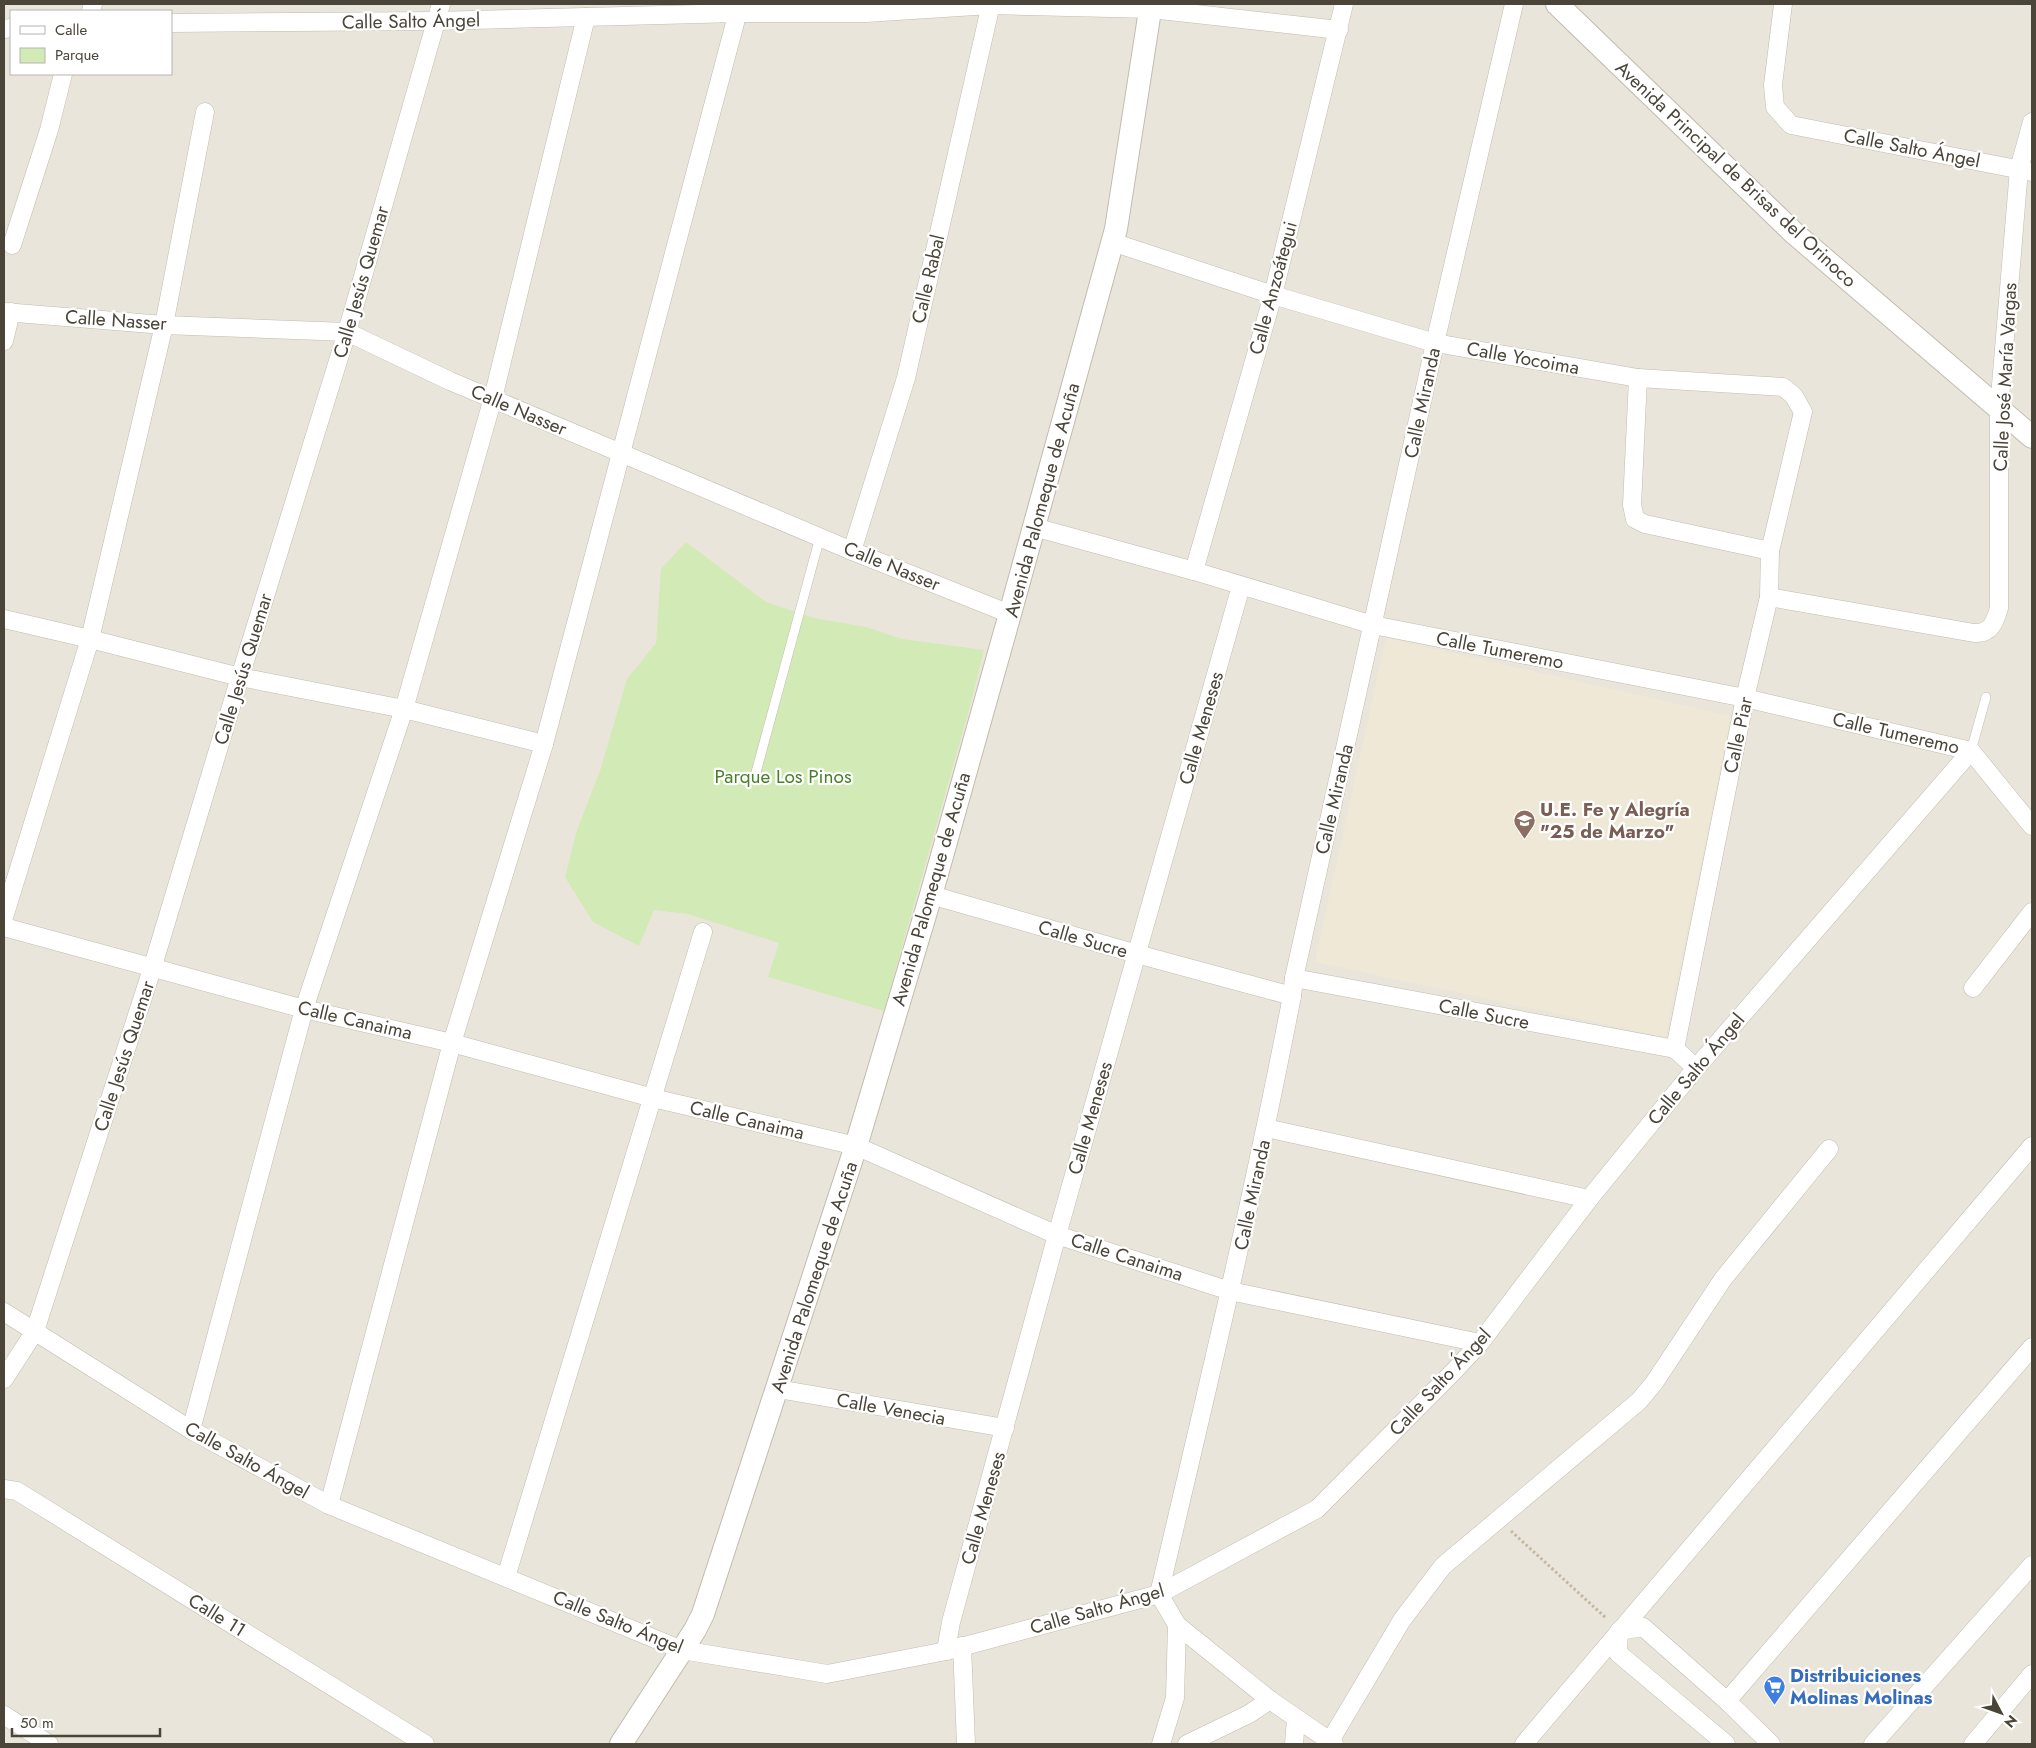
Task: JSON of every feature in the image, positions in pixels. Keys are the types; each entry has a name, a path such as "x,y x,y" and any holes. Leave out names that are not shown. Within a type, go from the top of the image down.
{"street":[{"name":"Calle Jesús Quemar","path":"4,1379 35,1332 152,969 347,332 441,4"},
{"name":"Calle Salto Ángel","path":"172,23 435,21 586,17 739,8 866,13 991,4 1151,6 1339,30"},
{"name":"Calle Rabal","path":"852,551 906,378 991,4"},
{"name":"Calle Anzoátegui","path":"1194,571 1273,295 1344,4"},
{"name":"Calle Miranda","path":"1159,1594 1230,1291 1266,1128 1294,978 1435,343 1514,4"},
{"name":"Avenida Principal de Brisas del Orinoco","path":"1557,4 1794,233 2032,437"},
{"name":"Calle Salto Ángel","path":"1783,4 1773,85 1776,107 1791,124 2026,170"},
{"name":"Avenida Palomeque de Acuña","path":"621,1744 703,1614 856,1146 931,895 1116,229 1151,6"},
{"path":"329,1505 452,1043 544,744 739,8"},
{"path":"191,1430 304,1009 404,709 492,398 586,17"},
{"path":"12,245 49,130 63,75"},
{"path":"4,917 90,639 164,324 205,112"},
{"name":"Calle José María Vargas","path":"1769,597 1982,634 1988,631 1995,622 1998,608 1999,409 2032,122"},
{"name":"Calle Yocoima","path":"1112,242 1273,295 1435,343 1638,378 1783,387 1794,396"},
{"path":"4,341 7,312"},
{"name":"Calle Nasser","path":"7,312 164,324 347,332 450,381 852,551 1010,614"},
{"path":"1638,378 1632,505 1635,519 1645,524 1770,551"},
{"name":"Calle Piar","path":"1675,1049 1745,698 1769,597 1770,551 1804,412 1794,396"},
{"name":"Calle Tumeremo","path":"1034,527 1194,571 1373,625 1745,698 1971,751"},
{"name":"Calle Meneses","path":"966,1744 951,1622 1057,1234 1241,586"},
{"path":"4,619 240,677 404,709 544,744"},
{"name":"Calle Salto Ángel","path":"4,1312 191,1430 329,1505 682,1650 827,1674 954,1648 1159,1594 1317,1509 1454,1371 1480,1342 1588,1198 1696,1068 1971,751"},
{"path":"1971,751 2032,826"},
{"name":"Calle Sucre","path":"931,895 1292,996"},
{"path":"1973,988 2032,912"},
{"name":"Calle Canaima","path":"4,927 304,1009 452,1043 653,1098 856,1146 1057,1234 1230,1291 1480,1342"},
{"path":"506,1577 703,932"},
{"name":"Calle Sucre","path":"1294,978 1675,1049"},
{"path":"1675,1049 1696,1068"},
{"path":"1266,1128 1588,1198"},
{"path":"1533,1741 1619,1630 2032,1146"},
{"path":"1159,1594 1177,1625 1270,1700 1332,1743 1408,1612 1443,1566 1639,1401 1654,1383 1723,1279 1830,1150"},
{"path":"1727,1701 2032,1347"},
{"name":"Calle Venecia","path":"778,1389 1005,1428"},
{"name":"Calle 11","path":"6,1489 17,1491 425,1744"},
{"path":"1872,1744 2032,1565"},
{"path":"1161,1744 1175,1698 1177,1625"},
{"path":"1619,1630 1642,1627 1727,1701 1771,1744"},
{"path":"1619,1630 1618,1653 1726,1744"},
{"path":"1973,1744 2032,1674"},
{"path":"1187,1744 1249,1714 1270,1700"},
{"path":"4,1715 43,1742"},
{"path":"1294,1744 1296,1719"}],"lane":[{"path":"755,776 820,537"},
{"path":"1971,751 1986,697"}],"path":[{"path":"1497,1519 1619,1630"}],"shaded area":[{"path":"4,4 2032,4 2032,1744 4,1744"},
{"name":"U.E. Fe y Alegría \"25 de Marzo\"","path":"1386,638 1731,716 1665,1037 1315,962"}],"green space":[{"name":"Parque Los Pinos","path":"686,542 766,602 814,618 866,627 902,639 984,650 884,1011 768,977 779,943 688,914 654,910 639,946 593,922 565,877 577,830 600,771 627,679 656,643 661,569"}],"place":[{"name":"U.E. Fe y Alegría \"25 de Marzo\"","path":"1524,839"},
{"name":"Distribuiciones Molinas Molinas","path":"1774,1705"}]}
